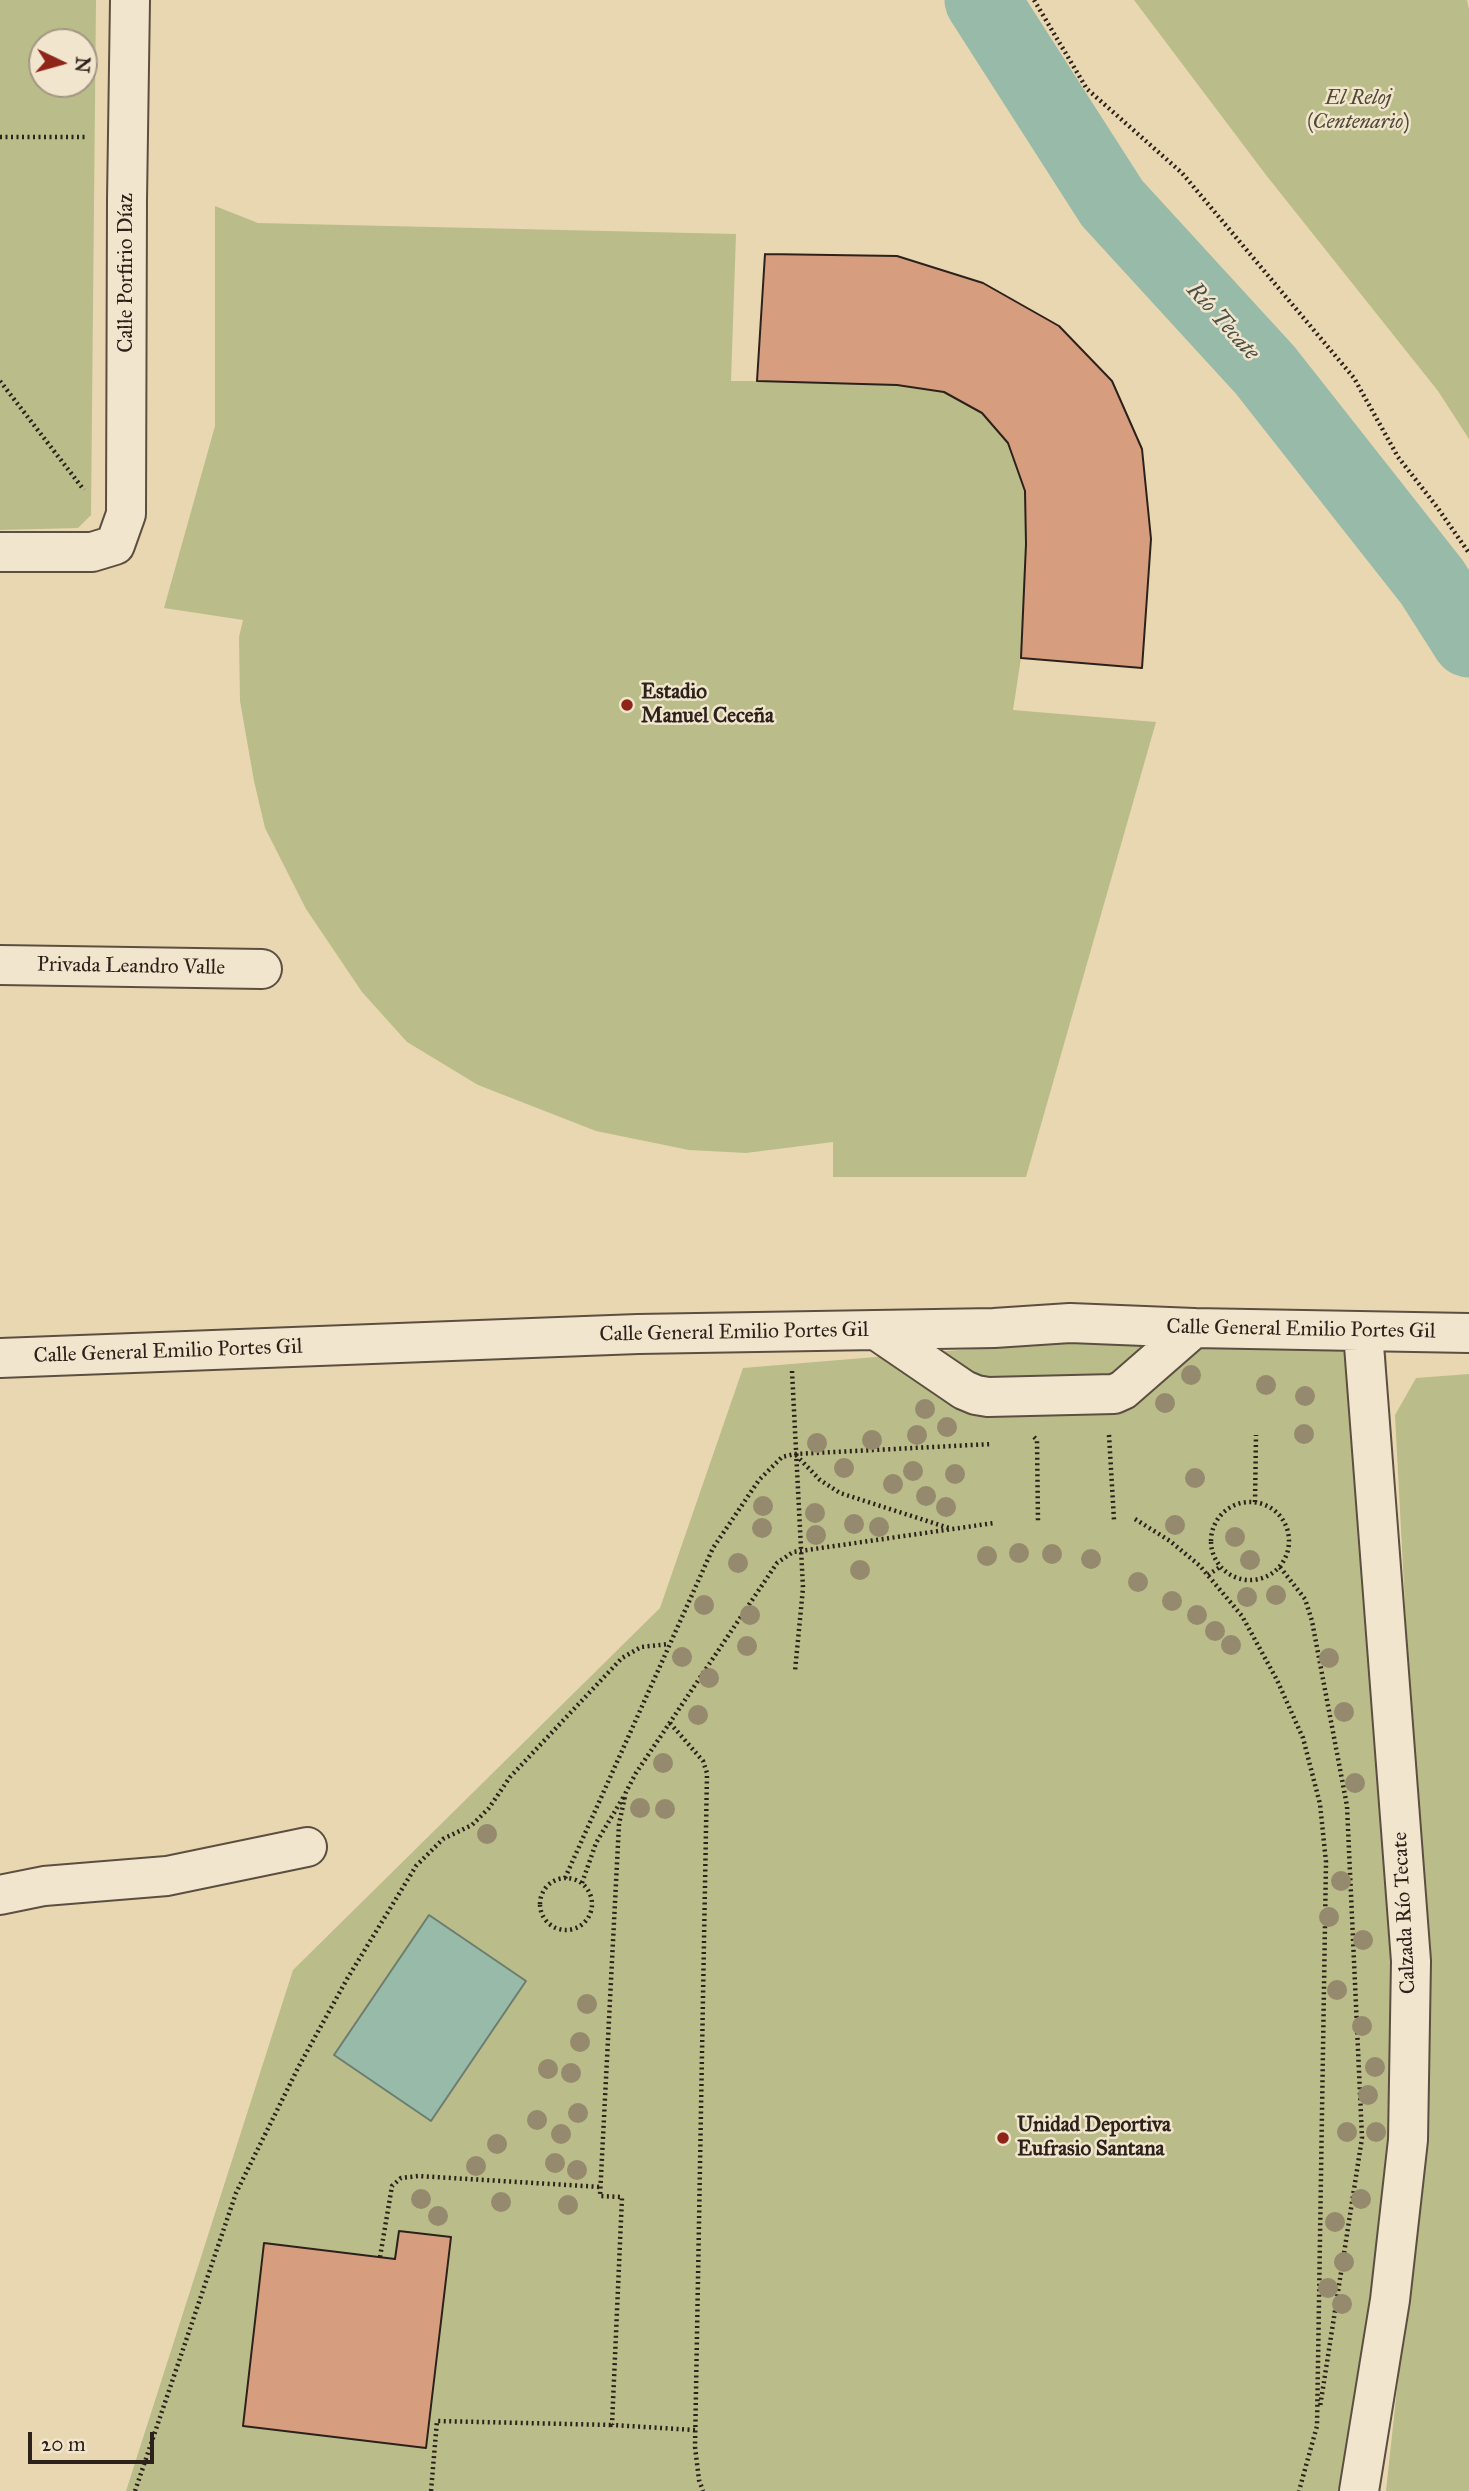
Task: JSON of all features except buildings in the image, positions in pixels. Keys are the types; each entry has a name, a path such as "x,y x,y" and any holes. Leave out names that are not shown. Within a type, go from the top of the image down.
{"street":[{"name":"Calle Porfirio Díaz","path":"0,552 92,552 116,545 126,514 130,0"},
{"name":"Privada Leandro Valle","path":"0,965 262,969"},
{"name":"Calle General Emilio Portes Gil","path":"0,1358 638,1334 994,1328 1070,1324 1469,1333"},
{"path":"876,1330 964,1390 976,1395 1108,1396 1123,1390 1194,1328"},
{"name":"Calzada Río Tecate","path":"1359,2491 1390,2300 1408,2140 1411,1961 1363,1332"},
{"path":"0,1895 44,1886 167,1876 307,1847"}],"path":[{"path":"1034,0 1087,89 1182,173 1354,378 1398,457 1469,553"},
{"path":"0,136 87,137"},
{"path":"0,382 85,491"},
{"path":"792,1364 803,1599 795,1671"},
{"path":"1108,1396 1114,1520"},
{"path":"1030,1434 1037,1440 1038,1522"},
{"path":"1255,1502 1256,1435"},
{"path":"565,1878 713,1548 759,1480 782,1457 795,1454 992,1444"},
{"path":"795,1454 820,1480 840,1493 952,1529"},
{"path":"1255,1502 1272,1509 1287,1528 1289,1542 1280,1567 1269,1576 1256,1581 1230,1576 1213,1556 1210,1542 1217,1519 1226,1509 1237,1504 1255,1502"},
{"path":"1135,1519 1170,1541 1208,1575 1242,1616 1277,1680 1303,1738 1320,1804 1326,1862 1317,2426"},
{"path":"582,1884 596,1843 636,1773 777,1563 793,1552 802,1550 994,1524"},
{"path":"1208,1575 1220,1567"},
{"path":"1280,1567 1305,1599 1312,1621 1347,1805 1362,2137 1317,2426 1299,2491"},
{"path":"135,2491 236,2193 299,2066 347,1979 416,1866 443,1839 472,1825 510,1777 622,1658 641,1647 669,1644"},
{"path":"670,1723 703,1761 707,1773 695,2430 699,2480 703,2491"},
{"path":"612,2425 622,2197 600,2196 619,1824 626,1792"},
{"path":"565,1878 582,1884 591,1898 589,1916 576,1928 559,1930 546,1921 542,1914 541,1898 550,1884 565,1878"},
{"path":"380,2257 392,2186 401,2178 418,2176 601,2187"},
{"path":"431,2491 437,2421 612,2425 695,2430"}],"green space":[{"path":"0,0 96,0 96,28 28,28 28,98 95,98 91,515 78,528 0,530"},
{"name":"El Reloj (Centenario)","path":"1134,0 1467,0 1469,439 1438,391 1266,175"},
{"name":"Estadio Manuel Ceceña","path":"215,206 258,223 736,234 731,381 757,381 765,254 897,256 983,283 1059,326 1112,381 1142,449 1151,539 1142,668 1021,658 1013,710 1156,722 1026,1177 833,1177 833,1142 746,1153 689,1150 596,1131 478,1085 407,1042 362,992 306,909 265,828 240,701 239,637 243,620 164,608 215,426"},
{"name":"Unidad Deportiva Eufrasio Santana","path":"1068,1341 1386,1345 1414,2190 1355,2491 126,2491 293,1970 660,1608 743,1368"},
{"path":"1469,1374 1469,2491 1386,2491 1423,2147 1426,2007 1395,1415 1416,1378"}],"shaded area":[{"path":"429,1915 526,1981 431,2121 334,2055"}],"waterway":[{"name":"Río Tecate","path":"982,0 1112,203 1265,370 1432,582 1469,640"}],"place":[{"name":"Estadio Manuel Ceceña","path":"627,705"},
{"name":"Unidad Deportiva Eufrasio Santana","path":"1003,2138"}]}
